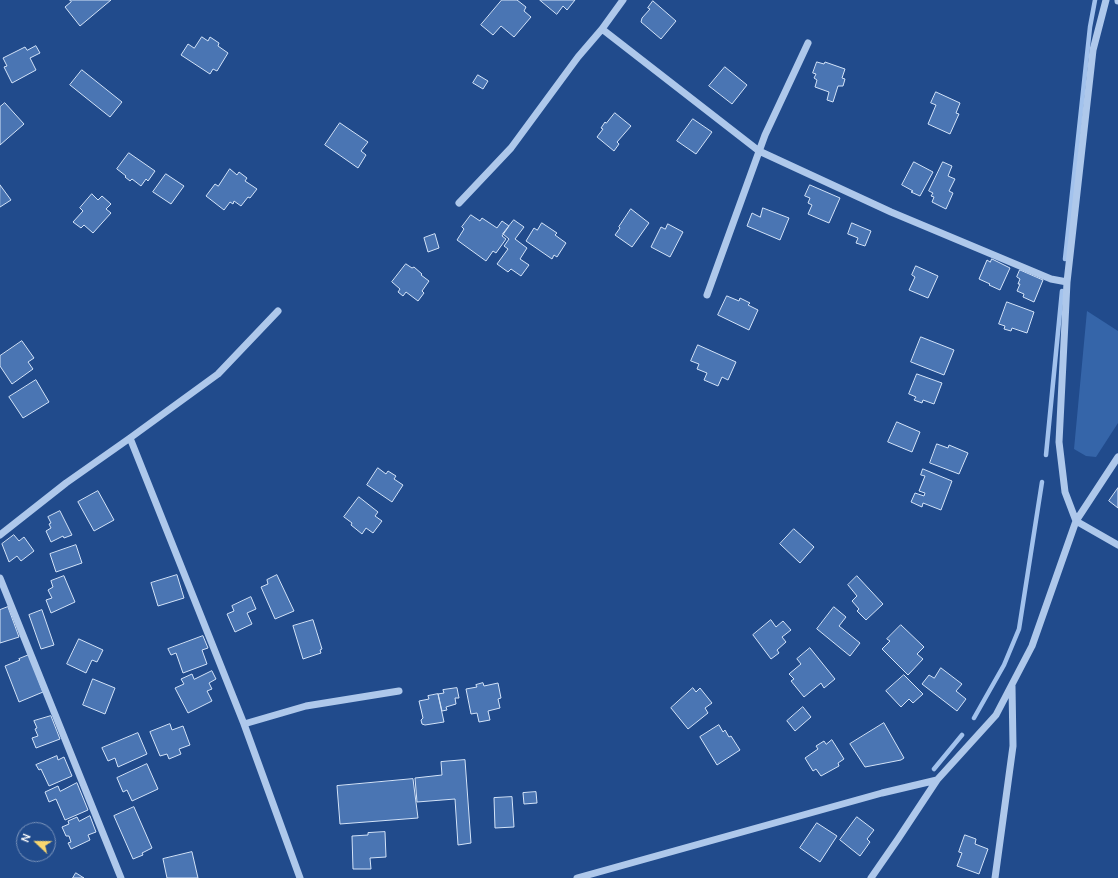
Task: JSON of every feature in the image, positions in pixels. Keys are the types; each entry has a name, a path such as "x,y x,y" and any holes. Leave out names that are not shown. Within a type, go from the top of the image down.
{"street":[{"path":"459,203 511,148 578,57 602,29 623,0"},
{"path":"1106,0 1093,50 1067,282 1059,442 1065,492 1076,521 1118,545"},
{"path":"602,29 759,151 891,212 1051,279 1067,282"},
{"path":"707,295 765,135 808,43"},
{"path":"0,535 66,483 218,374 278,311"},
{"path":"130,438 244,724 300,878"},
{"path":"871,878 937,780 996,716 1032,646 1076,521 1118,457"},
{"path":"0,578 121,878"},
{"path":"995,878 1013,746 1012,683"},
{"path":"244,724 306,706 399,691"},
{"path":"577,878 875,795 937,780"}],"shaded area":[{"path":"1087,311 1118,331 1118,423 1096,457 1086,456 1074,449"}],"building":[{"path":"70,0 111,0 80,26 65,7 71,2"},
{"path":"502,0 517,0 526,7 524,11 531,17 514,37 501,26 493,35 481,25"},
{"path":"540,0 575,0 567,10 563,6 557,14"},
{"path":"653,1 676,21 661,39 641,22 642,18 650,9 648,8"},
{"path":"202,37 208,41 210,37 219,43 218,46 228,53 217,71 213,69 210,74 181,55 188,44 194,48"},
{"path":"36,46 40,53 30,58 36,70 12,83 4,67 7,66 3,58 25,47 27,50"},
{"path":"817,62 824,64 825,62 845,69 842,78 845,79 843,86 838,86 833,102 827,100 829,92 815,87 817,80 814,78 816,74 813,73"},
{"path":"725,67 747,85 732,104 709,86"},
{"path":"82,70 122,102 110,117 70,85"},
{"path":"478,75 488,81 483,89 473,83"},
{"path":"936,92 960,103 956,113 959,114 950,134 928,124 936,105 931,103"},
{"path":"5,103 24,124 0,145 0,107"},
{"path":"615,113 631,126 617,142 619,144 614,151 597,137 603,129 601,128 605,122 606,123"},
{"path":"693,119 712,132 696,154 677,141"},
{"path":"340,123 368,142 361,151 366,155 358,168 325,145"},
{"path":"129,153 155,171 148,181 146,179 141,186 132,179 130,181 117,169"},
{"path":"914,162 933,172 920,196 911,192 913,191 902,185"},
{"path":"943,162 952,166 948,176 955,179 949,191 953,193 946,209 932,202 934,197 931,196 933,193 929,191"},
{"path":"230,169 237,175 239,172 247,178 245,181 257,189 241,206 234,201 233,204 230,202 224,210 206,196 215,184 218,186"},
{"path":"166,174 184,186 171,204 153,192"},
{"path":"0,185 11,200 0,207"},
{"path":"810,185 840,198 829,223 808,214 812,205 808,203 810,198 805,196"},
{"path":"92,194 98,200 102,196 111,204 106,209 111,213 93,233 84,225 81,228 73,222 83,211 80,208"},
{"path":"763,208 789,218 780,240 747,226 752,213 760,217"},
{"path":"631,209 649,223 632,247 615,235"},
{"path":"471,215 480,221 482,218 497,228 502,221 509,226 502,236 506,239 496,253 493,251 486,261 457,240 464,229 462,227"},
{"path":"514,220 524,227 515,239 527,248 520,259 529,265 521,276 511,269 508,272 497,264 508,249 504,246 509,239 503,234"},
{"path":"542,223 557,233 555,235 566,243 557,257 554,255 552,259 526,241 534,228 537,230"},
{"path":"852,223 871,231 865,246 856,243 858,238 848,234"},
{"path":"668,224 683,232 670,257 651,247 661,227 665,229"},
{"path":"435,234 439,248 428,252 424,238"},
{"path":"992,259 1010,268 1000,290 979,279 987,260 990,262"},
{"path":"406,264 412,268 414,267 429,281 422,291 424,293 418,301 406,292 403,296 398,292 400,289 392,282"},
{"path":"916,266 938,276 928,298 909,290 915,277 912,275"},
{"path":"1020,270 1043,280 1034,302 1023,297 1024,294 1017,291 1020,284 1018,284 1020,279 1017,277"},
{"path":"727,296 739,301 740,298 750,303 748,305 758,310 749,330 718,315"},
{"path":"1007,302 1034,312 1027,333 1012,328 1011,331 1004,329 1005,326 999,324"},
{"path":"921,337 954,350 944,375 911,362"},
{"path":"22,341 34,358 28,362 33,369 12,384 0,366 0,356"},
{"path":"698,345 736,362 728,380 722,377 718,386 704,380 707,373 697,369 699,364 691,361"},
{"path":"917,374 942,383 934,404 923,400 922,403 914,400 916,397 909,394"},
{"path":"36,380 49,402 23,418 9,397"},
{"path":"897,422 920,432 912,452 888,442"},
{"path":"937,444 948,448 949,445 968,453 959,474 930,463"},
{"path":"378,468 386,474 388,471 396,476 394,479 403,485 392,502 367,485"},
{"path":"923,469 952,481 941,510 923,503 922,507 911,502 915,493 924,496 925,493 919,491 925,476 921,475"},
{"path":"1118,488 1118,508 1109,501"},
{"path":"98,491 114,520 94,531 78,502"},
{"path":"359,497 378,512 375,516 382,521 373,533 366,528 362,534 344,517"},
{"path":"60,511 72,535 64,538 63,536 51,542 46,531 51,528 49,524 51,523 48,517"},
{"path":"794,529 814,547 800,563 780,544"},
{"path":"14,535 19,541 24,537 34,551 21,561 17,556 9,562 2,544"},
{"path":"76,545 82,563 56,572 50,554"},
{"path":"177,575 184,598 158,606 151,583"},
{"path":"277,575 294,611 275,619 261,587 268,584 267,580"},
{"path":"64,576 75,602 51,613 46,600 52,598 48,590 53,587 51,581"},
{"path":"857,576 883,604 866,620 857,611 859,609 852,601 857,596 848,585"},
{"path":"251,597 256,609 247,613 252,624 235,632 227,614 234,611 232,606"},
{"path":"8,607 19,637 0,643 0,610"},
{"path":"834,607 846,617 839,626 860,643 850,656 817,629"},
{"path":"42,610 54,645 41,649 29,615"},
{"path":"313,620 322,649 320,650 321,653 303,659 293,626"},
{"path":"771,620 776,627 783,621 791,630 782,637 786,642 777,650 779,653 771,659 753,635"},
{"path":"901,625 924,647 917,654 923,659 908,675 882,649 890,641 887,639"},
{"path":"203,636 208,648 202,650 207,664 183,673 176,653 171,655 168,649"},
{"path":"79,639 103,650 97,662 92,660 86,673 67,664"},
{"path":"810,648 835,679 824,688 821,683 804,697 791,681 794,679 789,674 801,664 797,659"},
{"path":"29,655 43,692 19,702 5,666"},
{"path":"941,668 962,684 956,691 966,699 957,711 922,684 929,675 934,678"},
{"path":"212,671 216,679 209,683 212,689 207,691 212,701 188,713 175,688 184,684 181,679 192,674 194,679"},
{"path":"904,675 923,694 913,703 909,699 901,707 886,691"},
{"path":"93,679 115,688 105,714 83,705"},
{"path":"483,683 484,686 498,683 501,698 498,699 500,708 488,711 490,720 479,722 477,713 471,714 466,689 477,687 476,685"},
{"path":"457,688 459,698 455,698 456,704 446,707 447,710 442,711 438,694 444,693 443,690"},
{"path":"693,688 696,692 700,688 712,703 705,708 708,713 688,729 671,708"},
{"path":"438,694 444,722 425,725 422,724 421,720 423,718 419,701 429,699 428,696"},
{"path":"803,707 811,717 795,731 787,721"},
{"path":"51,716 60,739 36,748 32,738 38,736 34,721"},
{"path":"884,723 904,758 901,760 865,767 850,744"},
{"path":"170,724 172,730 183,726 190,745 179,749 181,754 169,759 167,754 160,756 150,732"},
{"path":"719,725 723,732 725,730 729,737 731,736 740,750 717,765 700,737"},
{"path":"138,733 147,754 118,767 115,758 108,761 102,748"},
{"path":"832,740 844,759 838,763 839,766 821,776 816,769 813,771 805,758 818,749 816,746 824,741 826,744"},
{"path":"57,756 58,760 64,757 72,776 49,786 41,769 39,770 36,765"},
{"path":"465,760 471,843 458,845 455,799 417,802 415,778 442,775 441,762"},
{"path":"147,764 158,789 132,801 127,790 123,792 117,778"},
{"path":"413,779 418,818 340,824 337,786"},
{"path":"77,783 88,810 65,820 56,799 49,802 45,792 58,786 60,791"},
{"path":"536,792 537,803 524,804 523,793"},
{"path":"512,797 514,827 495,828 494,798"},
{"path":"134,807 152,848 142,853 143,855 133,859 114,816"},
{"path":"90,816 96,832 88,835 90,840 71,849 68,843 71,842 69,836 66,836 62,827 69,824 68,821 77,817 79,821"},
{"path":"857,817 874,830 867,839 870,842 860,856 840,840"},
{"path":"817,823 837,836 820,862 800,848"},
{"path":"385,832 386,857 370,858 371,869 353,869 352,836"},
{"path":"965,835 976,839 975,844 988,849 979,874 957,866 962,853 959,852"},
{"path":"192,852 198,878 167,878 163,859"},
{"path":"76,873 84,878 73,878"}],"waterway":[{"path":"1065,259 1090,27 1095,0"},
{"path":"1046,455 1062,291"},
{"path":"974,718 1004,665 1019,629 1042,482"},
{"path":"934,769 962,735"}]}
